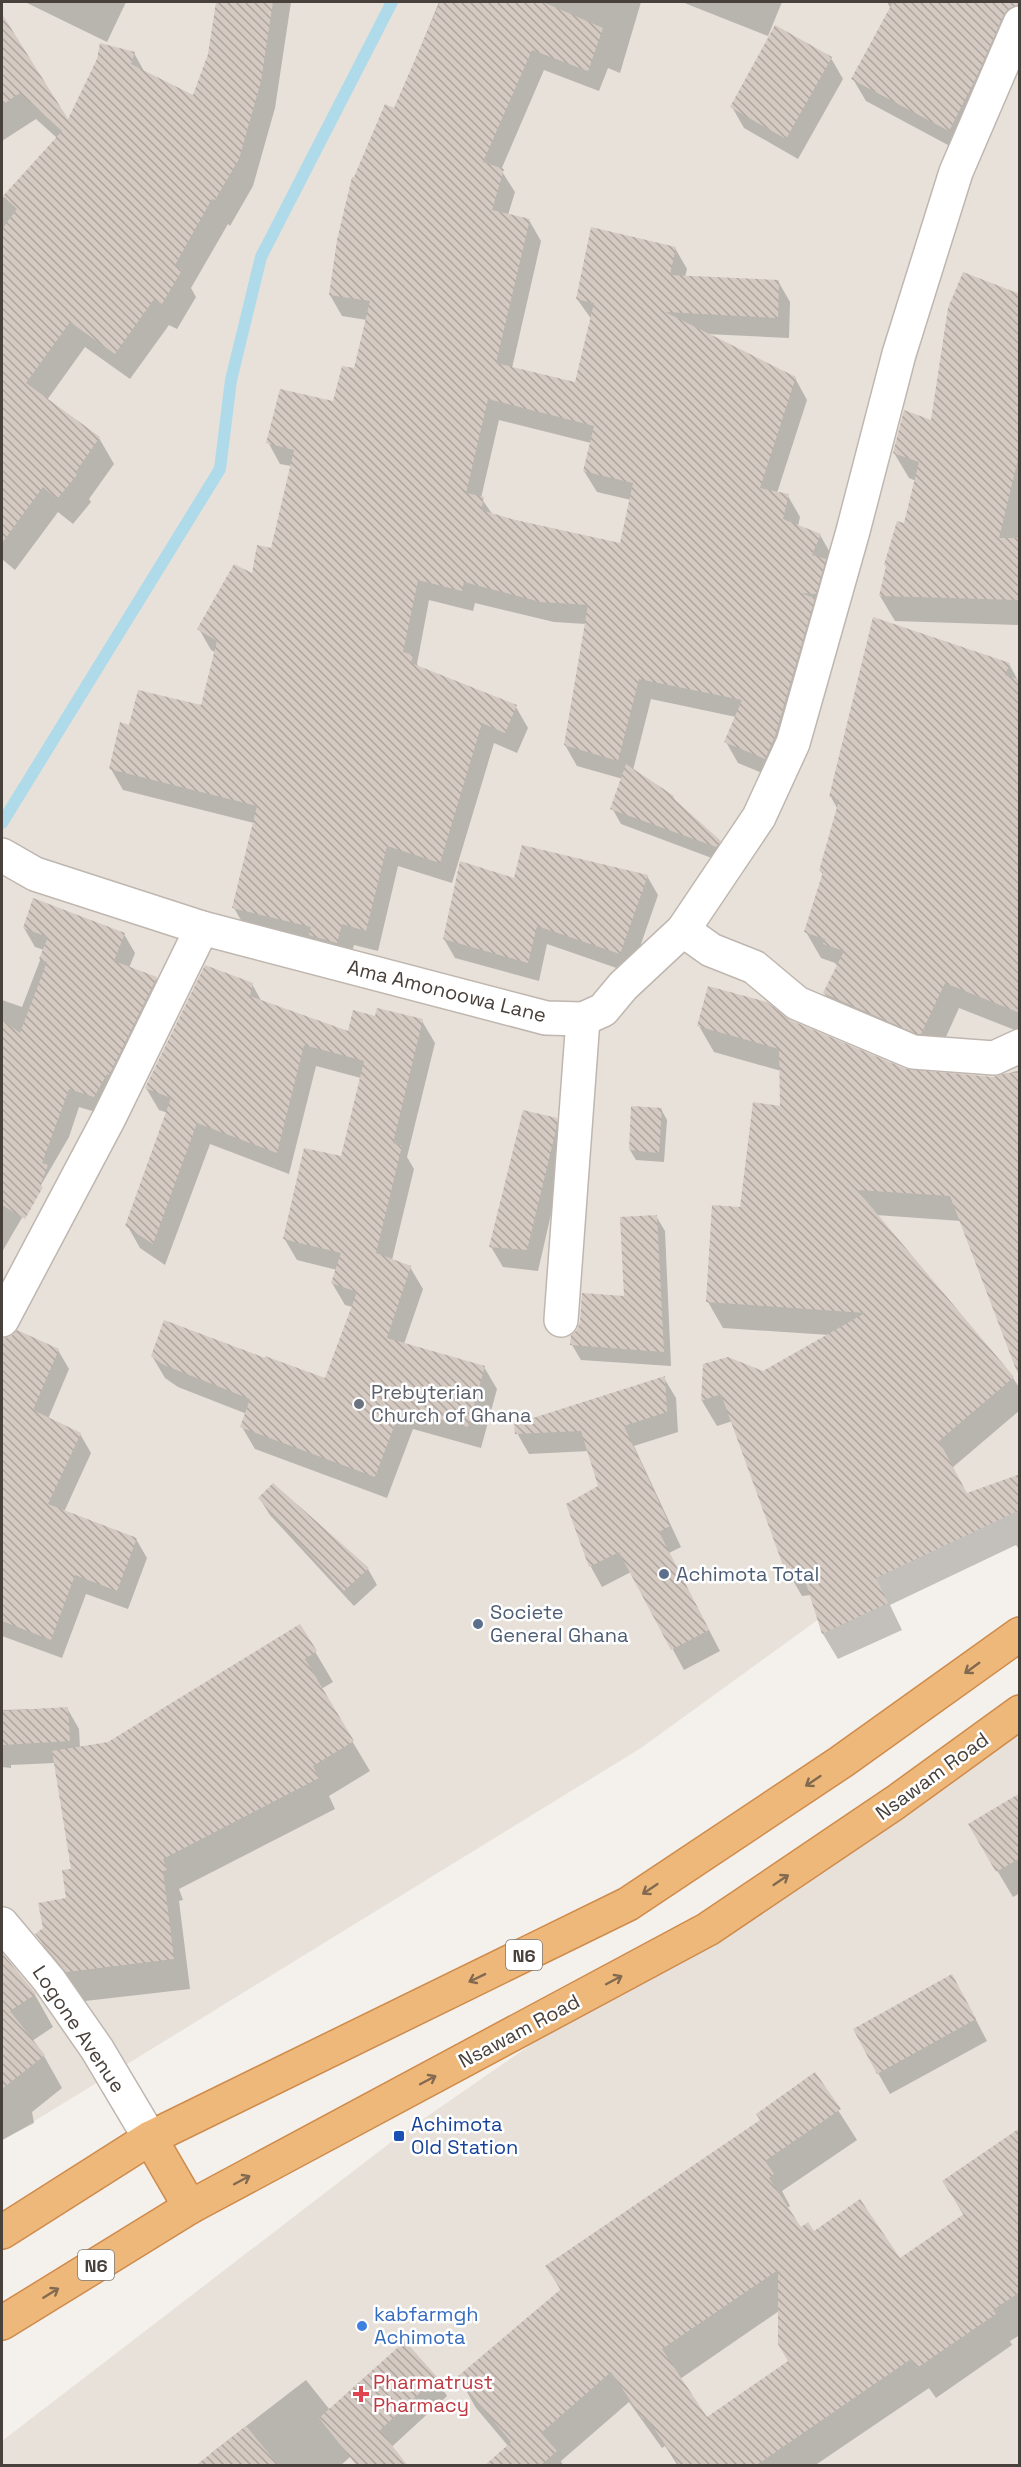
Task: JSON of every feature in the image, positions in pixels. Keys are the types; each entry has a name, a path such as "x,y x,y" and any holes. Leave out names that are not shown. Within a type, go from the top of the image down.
{"highway":[{"name":"N6","path":"2,2232 150,2138 628,1904 841,1762 1020,1634"},
{"name":"Nsawam Road","path":"2,2323 190,2207 708,1929 896,1802 1020,1712"},
{"path":"150,2138 190,2207"}],"street":[{"path":"561,1320 583,1020 603,1010 623,987 683,930 759,817 794,743 899,354 942,215 956,172 1020,23"},
{"name":"Ama Amonoowa Lane","path":"2,855 35,874 202,928 546,1018 583,1020"},
{"path":"2,1320 109,1118 202,928"},
{"path":"683,930 711,950 754,967 797,1003 913,1052 994,1058 1020,1046"},
{"name":"Logone Avenue","path":"2,1924 49,1980 91,2041 150,2138"}],"shaded area":[{"path":"2,2 1019,2 1019,1474 641,1748 2,2141"},
{"path":"1019,1706 1019,2465 2,2466 2,2441 399,2136"}],"building":[{"path":"216,2 273,2 261,81 239,159 215,200 212,199 175,265 182,270 162,304 154,299 115,354 70,322 26,383 100,437 75,473 77,475 57,499 43,487 2,543 2,229 17,209 3,196 62,131 20,93 2,105 2,14 68,119 97,59 100,43 135,52 131,64 193,95 208,54"},
{"path":"440,2 543,2 603,28 588,71 532,50 483,162 504,169 492,210 530,219 496,363 575,382 594,303 576,299 591,227 676,247 670,275 779,280 778,318 665,312 796,377 760,488 789,494 783,519 821,534 812,555 826,559 816,594 800,593 815,598 775,736 765,759 724,742 742,700 639,679 618,761 564,745 588,605 541,602 464,582 462,591 418,580 403,652 413,655 411,663 517,705 505,733 482,723 440,863 387,846 366,931 342,924 337,943 309,935 311,927 232,908 257,806 109,769 120,722 129,725 138,690 201,705 217,641 197,629 234,564 252,573 257,545 271,548 294,450 266,443 280,389 333,401 342,366 354,368 370,301 329,295 337,240 352,177 354,177 385,104 394,108","holes":["488,399 594,426 583,471 633,483 620,543 515,520 481,510 484,497 466,493"]},
{"path":"893,2 1020,2 1020,5 1009,8 1003,16 976,78 949,131 851,79"},
{"path":"775,25 832,57 786,139 730,107"},
{"path":"963,272 1020,294 1020,451 999,538 1020,538 1020,600 879,596 886,566 884,565 897,521 904,523 919,462 893,453 904,410 931,420 948,308"},
{"path":"873,617 1010,663 1005,675 1020,680 1020,1013 945,983 921,1034 917,1034 823,993 844,951 823,944 825,939 804,932 823,872 819,871 839,800 829,797"},
{"path":"626,764 674,796 673,798 721,841 716,847 610,809"},
{"path":"522,845 648,875 620,954 537,926 528,963 443,939 460,861 514,878"},
{"path":"33,898 125,933 114,961 157,977 109,1075 107,1074 94,1097 69,1089 42,1163 48,1165 40,1186 43,1187 25,1219 2,1205 2,1020 20,1033 47,962 39,959 48,937 23,928"},
{"path":"205,965 253,983 250,996 348,1031 353,1010 375,1016 377,1008 423,1019 393,1143 402,1146 376,1253 411,1266 387,1338 485,1366 468,1427 401,1408 375,1477 240,1427 250,1399 164,1365 151,1356 164,1320 325,1378 357,1292 331,1283 341,1253 283,1239 304,1148 341,1156 364,1061 304,1045 277,1153 197,1123 153,1244 125,1226 171,1098 145,1088"},
{"path":"708,986 767,1002 790,1020 906,1069 993,1077 1006,1073 1020,1073 1020,1372 1017,1372 950,1196 857,1190 1014,1377 939,1441 967,1493 1020,1474 1020,1510 876,1578 888,1603 822,1634 801,1568 785,1571 721,1394 701,1401 703,1364 728,1357 763,1371 865,1313 706,1302 712,1205 740,1207 753,1102 780,1106 779,1049 697,1026"},
{"path":"631,1106 662,1108 659,1153 629,1150"},
{"path":"523,1110 557,1118 527,1250 489,1247"},
{"path":"657,1215 664,1352 570,1345 571,1335 577,1330 580,1322 582,1293 624,1296 620,1217"},
{"path":"17,1330 59,1349 33,1410 81,1433 48,1504 137,1538 117,1591 75,1575 51,1640 2,1621 2,1339 11,1336"},
{"path":"665,1376 667,1412 624,1426 670,1526 659,1532 709,1630 671,1650 619,1552 589,1567 566,1504 598,1486 581,1431 515,1434 514,1424"},
{"path":"273,1483 369,1568 344,1591 258,1498"},
{"path":"300,1624 317,1651 305,1659 354,1741 313,1766 319,1778 163,1859 167,1870 163,1871 174,1959 66,1972 35,1934 43,1928 38,1903 66,1898 62,1870 71,1869 52,1751 108,1742"},
{"path":"68,1707 70,1741 2,1745 2,1711"},
{"path":"1020,1793 1020,1858 996,1872 968,1824"},
{"path":"2,1953 36,1994 10,2011 45,2055 2,2089"},
{"path":"952,1974 976,2019 877,2074 853,2029"},
{"path":"815,2072 841,2109 765,2161 774,2174 769,2178 801,2227 808,2222 814,2231 860,2199 900,2258 964,2214 942,2181 1020,2128 1020,2292 993,2310 996,2314 917,2368 911,2359 755,2466 680,2466 646,2417 643,2419 611,2372 541,2433 557,2451 540,2466 484,2466 511,2442 457,2377 561,2289 545,2266 760,2120 756,2114","holes":["778,2270 778,2344 788,2361 707,2417 662,2349"]},
{"path":"405,2341 437,2377 380,2430 408,2466 357,2466 319,2418"},
{"path":"246,2426 279,2466 195,2466"}],"waterway":[{"path":"2,823 220,469 231,380 261,257 392,2"}],"place":[{"name":"Prebyterian Church of Ghana","path":"359,1404"},
{"name":"Achimota Total","path":"664,1574"},
{"name":"Societe General Ghana","path":"478,1624"},
{"name":"Achimota Old Station","path":"399,2136"},
{"name":"kabfarmgh Achimota","path":"362,2326"},
{"name":"Pharmatrust Pharmacy","path":"361,2394"}]}
